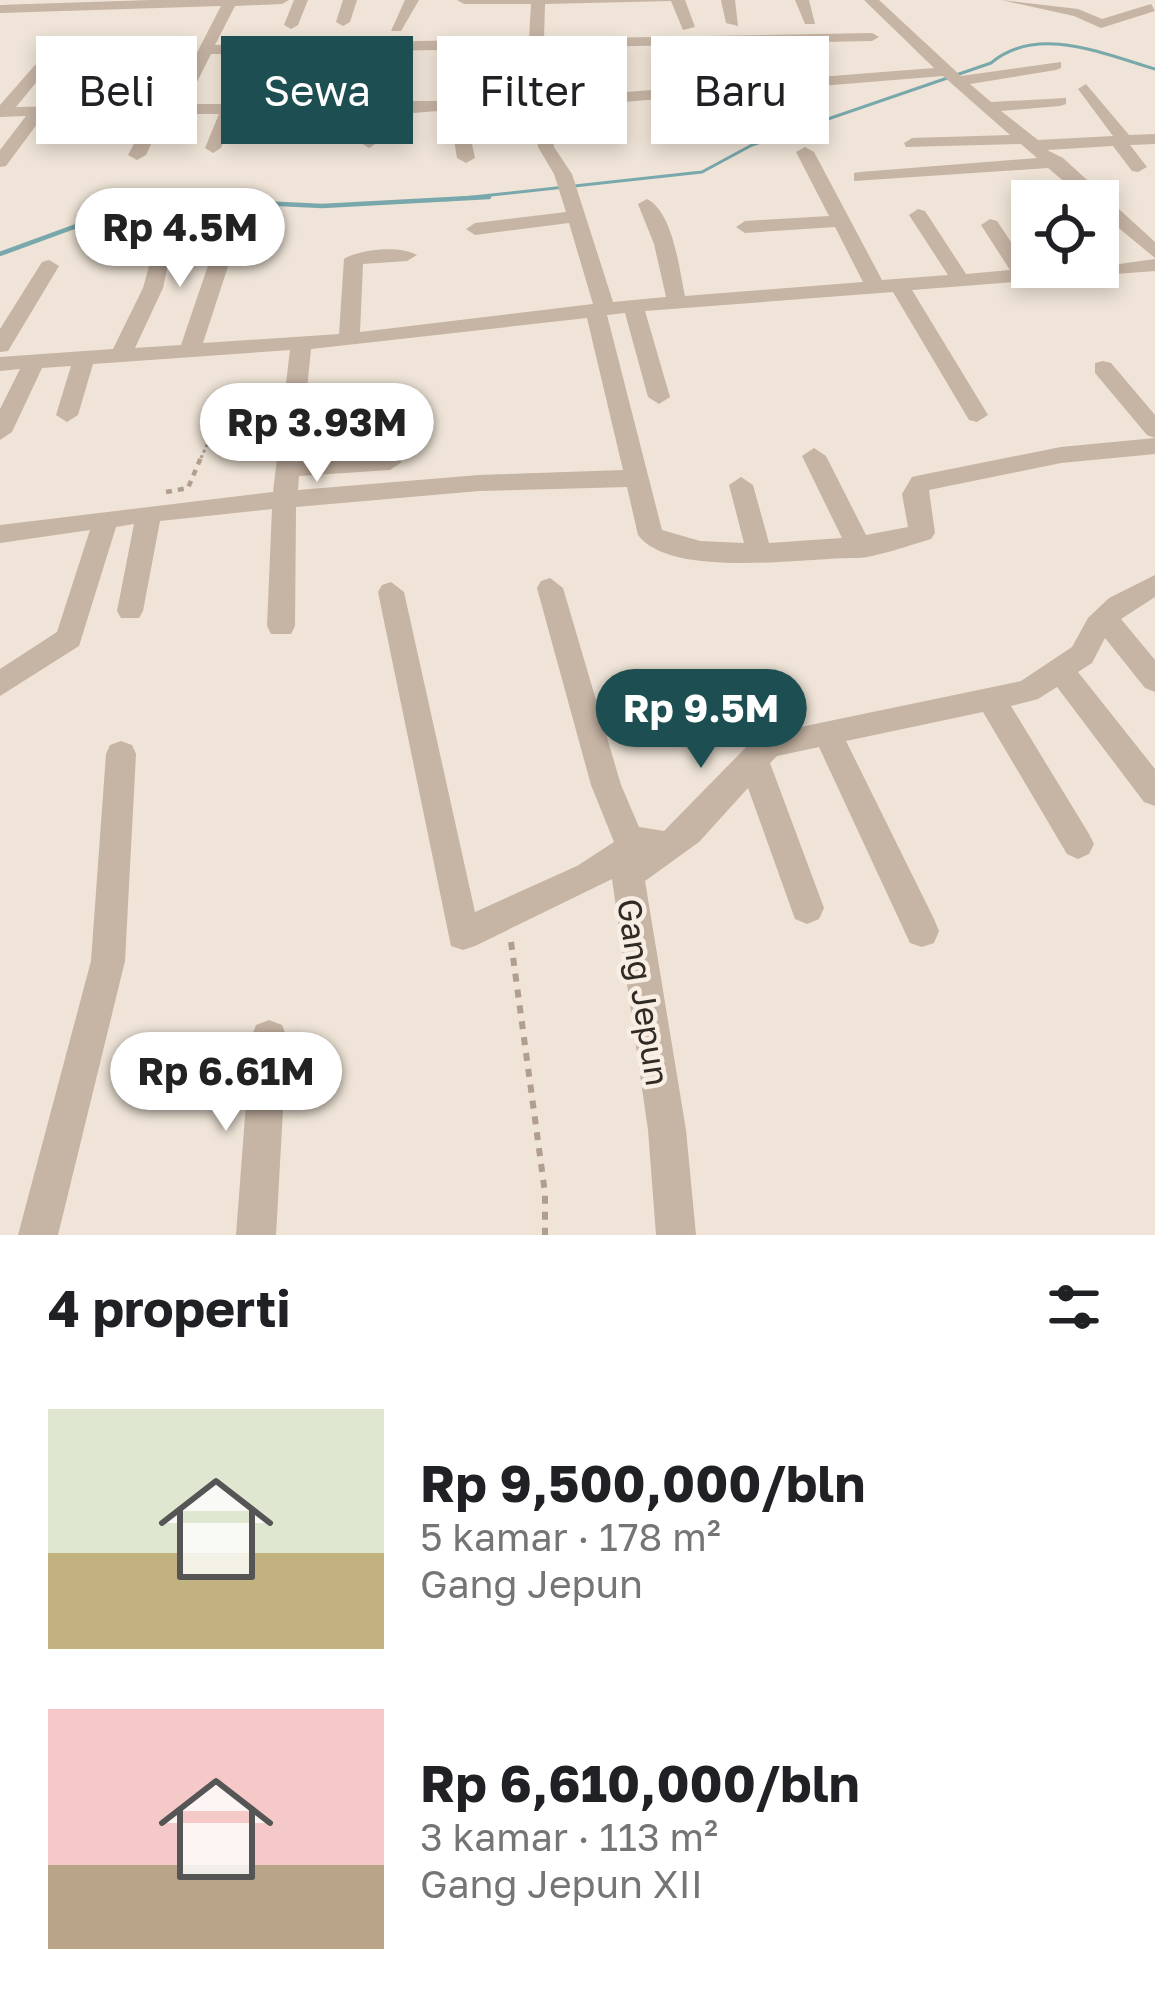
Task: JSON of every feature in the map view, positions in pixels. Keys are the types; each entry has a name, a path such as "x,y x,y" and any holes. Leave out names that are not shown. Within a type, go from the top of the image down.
{"street":[{"path":"0,9 282,0"},
{"path":"291,25 301,0"},
{"path":"343,22 350,0"},
{"path":"396,28 412,0"},
{"path":"464,0 630,5 665,0"},
{"path":"679,0 688,27"},
{"path":"728,0 733,23"},
{"path":"802,0 810,21"},
{"path":"871,0 946,74 1057,162 1155,252"},
{"path":"1008,0 1072,12 1103,25 1151,8"},
{"path":"197,64 231,1"},
{"path":"538,36 543,1"},
{"path":"587,1 591,36"},
{"path":"12,22 34,6"},
{"path":"829,48 872,38"},
{"path":"208,50 221,50"},
{"path":"829,71 912,75 1056,65"},
{"path":"627,70 651,71"},
{"path":"627,70 651,71"},
{"path":"2,112 36,73"},
{"path":"984,105 1034,97 1030,88"},
{"path":"1086,89 1138,167"},
{"path":"984,105 1060,101"},
{"path":"2,112 36,112"},
{"path":"0,162 36,115"},
{"path":"213,148 221,135"},
{"path":"912,143 1155,140"},
{"path":"137,155 143,144"},
{"path":"463,144 466,158"},
{"path":"546,144 571,199 651,535 659,543 759,553 860,549 922,533 914,494 921,483 1061,455 1155,446"},
{"path":"805,152 877,288"},
{"path":"860,177 1057,162"},
{"path":"475,229 571,199"},
{"path":"647,204 664,244 677,303"},
{"path":"918,214 962,281"},
{"path":"745,227 842,221"},
{"path":"990,225 1011,257"},
{"path":"120,356 153,288 164,242"},
{"path":"189,352 225,245"},
{"path":"350,339 354,259 407,255"},
{"path":"1119,268 1155,265"},
{"path":"0,346 49,266"},
{"path":"0,364 350,339 633,306 1011,278"},
{"path":"900,286 977,416"},
{"path":"633,306 659,397"},
{"path":"281,626 284,503 302,343"},
{"path":"67,415 84,359"},
{"path":"0,432 34,362"},
{"path":"1103,368 1155,430"},
{"path":"814,456 860,549"},
{"path":"289,468 390,462"},
{"path":"0,534 105,523 152,506 284,503 479,483 639,478"},
{"path":"741,485 759,553"},
{"path":"130,611 152,506"},
{"path":"0,684 69,638 105,523"},
{"name":"Gang Jepun","path":"676,1235 667,1130 627,883 648,846 688,832 768,745 1028,691 1062,672 1082,655 1106,619 1133,594 1155,584"},
{"path":"391,592 461,931 467,934 648,846 587,726 550,588"},
{"path":"1106,619 1155,680"},
{"path":"1062,672 1155,791"},
{"path":"992,701 1078,844"},
{"path":"828,734 922,931"},
{"path":"38,1235 108,961 121,754"},
{"path":"754,761 807,908"},
{"path":"256,1235 269,1038"}],"path":[{"path":"152,506 188,488 218,420"},
{"path":"507,913 544,1192 544,1235"}],"waterway":[{"path":"456,199 702,172 752,145 991,63 1029,45 1093,50 1155,69"},
{"path":"456,199 489,197"},
{"path":"0,254 153,198 322,206 456,199"},
{"path":"445,200 456,199"},
{"path":"148,200 189,200"}]}
